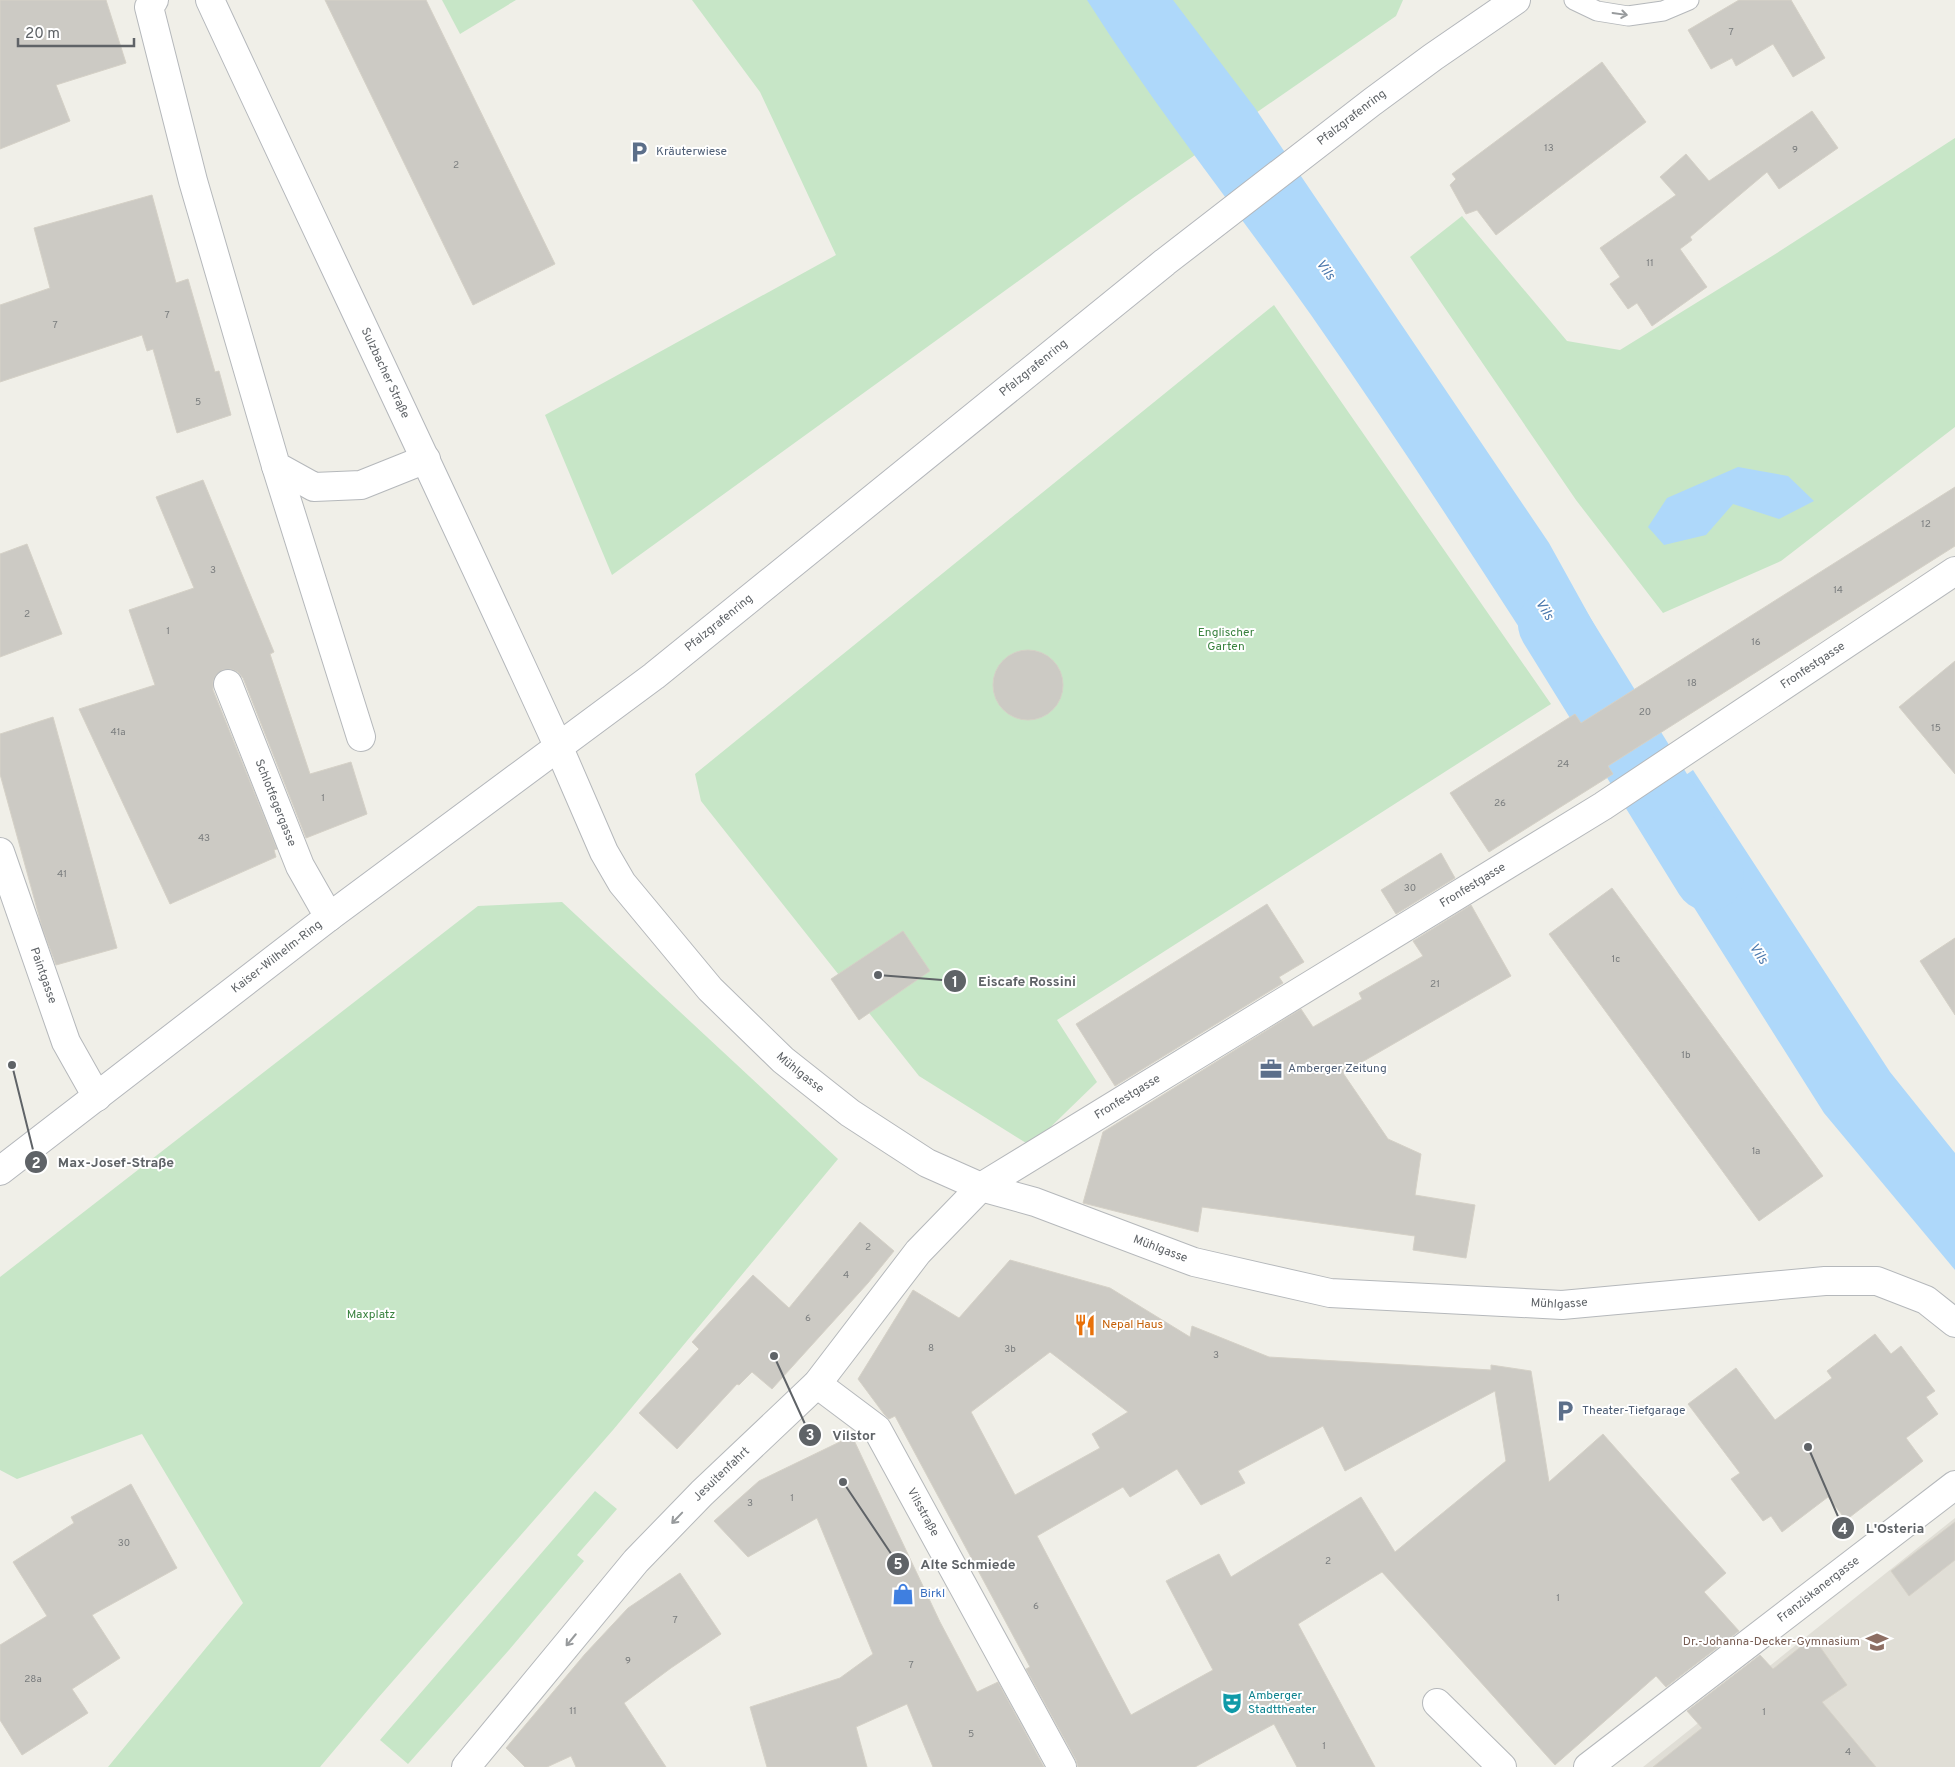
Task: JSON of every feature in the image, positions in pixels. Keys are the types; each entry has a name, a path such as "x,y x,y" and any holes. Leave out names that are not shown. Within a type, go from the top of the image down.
{"street":[{"path":"154,0 149,7 193,181 276,466 361,737"},
{"name":"Sulzbacher Straße","path":"210,0 426,459 559,748"},
{"name":"Pfalzgrafenring","path":"559,748 654,676 1165,262 1433,56 1516,0"},
{"path":"276,466 314,487 361,485 426,459"},
{"name":"Fronfestgasse","path":"981,1187 1603,806 1955,571"},
{"name":"Schlotfegergasse","path":"228,684 300,866 329,918"},
{"name":"Kaiser-Wilhelm-Ring","path":"0,1171 329,918 559,748"},
{"name":"Mühlgasse","path":"559,748 604,852 622,883 710,990 783,1060 850,1113 927,1163 981,1187 1035,1202 1194,1262 1330,1293 1562,1305 1825,1281 1878,1281 1926,1300 1955,1323"},
{"name":"Paintgasse","path":"0,852 66,1042 97,1096"},
{"name":"Jesuitenfahrt","path":"466,1767 636,1561 702,1492 817,1384 918,1252 981,1187"},
{"name":"Vilsstraße","path":"817,1384 877,1430 1062,1767"},
{"name":"Franziskanergasse","path":"1588,1767 1955,1485"},
{"path":"1437,1703 1502,1767"}],"lane":[{"path":"1574,0 1597,11 1628,16 1663,11 1689,0"}],"shaded area":[{"name":"Dr.-Johanna-Decker-Gymnasium","path":"1955,1518 1955,1767 1643,1767"}],"green space":[{"path":"442,0 516,0 460,34"},
{"path":"692,0 1403,0 1396,16 1133,198 612,575 545,415 836,255 760,92"},
{"path":"1955,138 1955,427 1781,561 1663,613 1576,500 1410,257 1462,216 1567,341 1620,350 1777,253"},
{"name":"Englischer Garten","path":"1274,305 1551,704 1057,1020 1097,1082 1031,1146 919,1076 701,801 695,774"},
{"name":"Maxplatz","path":"562,902 838,1159 613,1430 378,1698 320,1767 108,1767 243,1603 142,1434 17,1479 0,1470 0,1277 478,906"},
{"path":"595,1491 617,1509 577,1555 584,1561 509,1650 408,1764 380,1740"}],"water":[{"path":"1087,0 1173,0 1255,108 1549,543 1631,691 1580,722 1346,365 1113,41"},
{"path":"1738,467 1788,476 1814,501 1779,519 1733,504 1706,535 1664,545 1648,527 1667,498"},
{"path":"1693,770 1890,1072 1955,1153 1955,1270 1824,1113 1633,811"}],"building":[{"path":"0,0 106,0 126,63 56,85 70,121 0,149"},
{"path":"325,0 426,0 555,264 473,305"},
{"path":"1739,0 1791,0 1825,58 1793,77 1773,44 1736,66 1732,58 1711,69 1688,30"},
{"path":"1602,62 1646,122 1496,235 1477,210 1466,214 1450,185 1456,179 1452,174"},
{"path":"1812,111 1838,148 1779,189 1767,172 1690,237 1692,240 1680,249 1707,287 1652,326 1637,303 1628,309 1610,284 1620,277 1600,248 1676,195 1660,177 1686,154 1709,181"},
{"path":"152,195 176,283 188,279 215,372 219,371 231,415 177,433 153,349 147,351 142,335 0,382 0,305 50,288 34,228"},
{"path":"203,480 274,652 270,654 310,774 351,762 367,814 306,838 243,678 238,672 231,669 222,670 213,681 213,690 277,849 274,850 276,857 170,904 79,709 155,685 129,610 194,588 156,497"},
{"path":"1955,487 1955,546 1608,766 1613,774 1489,852 1450,793 1575,714 1581,723"},
{"path":"27,544 62,634 0,657 0,554"},
{"path":"1028,650 1047,656 1057,666 1063,685 1057,704 1047,714 1028,720 1009,714 999,704 993,685 999,666 1009,656"},
{"path":"1955,661 1955,774 1899,707"},
{"path":"53,717 117,948 56,965 42,927 0,774 0,734"},
{"path":"1441,853 1455,878 1396,914 1381,890"},
{"path":"1612,888 1823,1176 1759,1221 1549,934"},
{"path":"1267,904 1304,962 1279,977 1283,983 1115,1086 1076,1024"},
{"name":"Amberger Zeitung","path":"1471,905 1511,976 1343,1073 1388,1139 1421,1154 1415,1195 1475,1205 1466,1258 1413,1250 1415,1236 1202,1207 1198,1232 1083,1203 1103,1132 1301,1009 1313,1027 1362,999 1359,993 1423,956 1413,941"},
{"path":"903,931 930,971 859,1020 831,979"},
{"path":"1955,938 1955,1015 1920,961"},
{"path":"860,1222 894,1251 868,1283 772,1389 752,1372 739,1385 737,1384 677,1449 639,1413 699,1349 692,1342 753,1275 789,1308"},
{"path":"1010,1260 1110,1288 1190,1337 1192,1326 1269,1357 1491,1370 1491,1365 1531,1371 1549,1482 1603,1434 1726,1573 1704,1592 1739,1631 1666,1687 1656,1676 1555,1765 1382,1572 1298,1624 1375,1767 1297,1767 1274,1724 1195,1767 1078,1767 1076,1760 1026,1669 1030,1667 895,1416 889,1419 884,1414 858,1379 913,1290 959,1318","holes":["1050,1352 1128,1412 1092,1434 1100,1448 1015,1495 971,1412","1495,1391 1506,1461 1395,1552 1361,1497 1231,1577 1219,1554 1166,1581 1213,1670 1131,1715 1037,1536 1123,1487 1130,1497 1177,1469 1201,1505 1245,1483 1238,1471 1323,1426 1345,1471"]},
{"path":"1875,1334 1891,1354 1901,1346 1935,1391 1926,1397 1938,1414 1906,1438 1923,1461 1846,1520 1828,1497 1782,1532 1771,1516 1763,1521 1731,1479 1740,1473 1688,1404 1736,1368 1775,1420 1832,1378 1827,1371"},
{"path":"852,1436 940,1622 977,1692 998,1682 1044,1767 933,1767 907,1704 856,1727 867,1767 767,1767 750,1707 840,1678 873,1654 817,1518 748,1557 714,1521 759,1481"},
{"path":"131,1484 177,1568 92,1615 120,1658 72,1689 88,1713 22,1755 0,1720 0,1645 47,1616 13,1562 74,1523 71,1517"},
{"path":"1955,1522 1955,1560 1909,1596 1891,1571"},
{"path":"680,1573 721,1634 624,1703 666,1767 576,1767 571,1756 547,1767 525,1767 506,1748 585,1654 628,1608"},
{"path":"1813,1637 1847,1685 1822,1702 1876,1767 1653,1767 1702,1728 1687,1711 1760,1655 1773,1669"}],"waterway":[{"name":"Vils","path":"1553,624 1709,876"}],"place":[{"name":"Kräuterwiese","path":"639,152"},
{"name":"Eiscafe Rossini","path":"878,975"},
{"name":"Max-Josef-Straße","path":"12,1065"},
{"name":"Amberger Zeitung","path":"1271,1069"},
{"name":"Nepal Haus","path":"1085,1325"},
{"name":"Vilstor","path":"774,1356"},
{"name":"Theater-Tiefgarage","path":"1565,1411"},
{"name":"L'Osteria","path":"1808,1447"},
{"name":"Alte Schmiede","path":"843,1482"},
{"name":"Birkl","path":"903,1594"},
{"name":"Dr.-Johanna-Decker-Gymnasium","path":"1877,1642"},
{"name":"Amberger Stadttheater","path":"1232,1703"}]}
